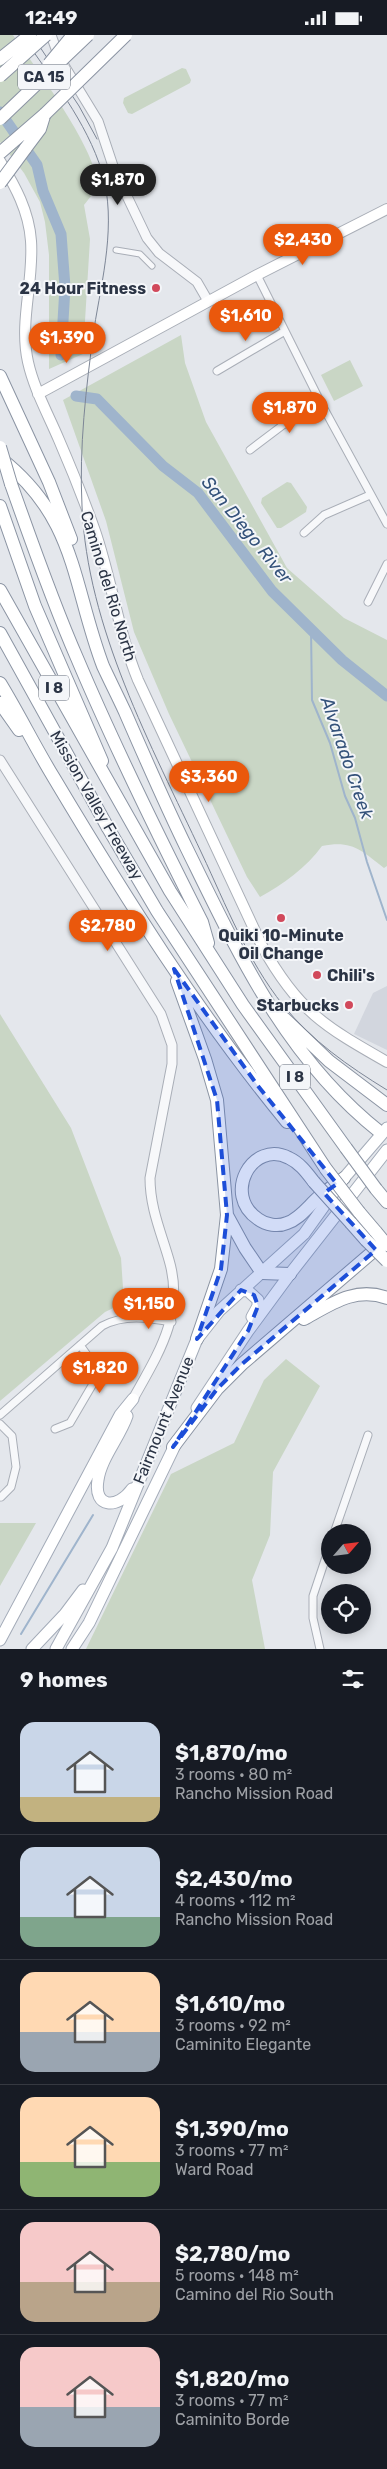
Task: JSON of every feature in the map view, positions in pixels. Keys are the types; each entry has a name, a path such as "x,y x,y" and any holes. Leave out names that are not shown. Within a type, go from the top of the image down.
{"highway":[{"path":"0,59 30,35"},
{"path":"0,76 46,35"},
{"path":"16,104 73,35"},
{"name":"CA 15","path":"0,119 88,35"},
{"path":"0,153 45,114 126,35"},
{"path":"0,183 40,129 45,114"},
{"path":"0,376 68,528 110,678"},
{"path":"0,447 43,575 76,657 135,788 202,923 213,960"},
{"path":"0,458 18,472 35,490 60,530 104,667 162,797 231,938 263,995 294,1043 320,1077 343,1101 384,1131"},
{"path":"0,506 35,606 98,749 109,785"},
{"name":"Mission Valley Freeway","path":"0,590 170,891 213,960 346,1148 387,1202"},
{"name":"Mission Valley Freeway","path":"0,633 108,828 158,911 326,1169 359,1211 371,1236 387,1245"},
{"path":"0,683 54,778 174,969 258,1086 326,1169"},
{"path":"0,703 54,778"},
{"path":"174,969 217,1100 227,1215 221,1269 197,1339"},
{"path":"263,995 304,1039 387,1105"},
{"path":"344,1178 321,1195 293,1221 286,1224 270,1224 261,1221 246,1209 243,1200 242,1182 244,1175 253,1163 266,1156 280,1155 288,1157 298,1163 314,1181 351,1223 371,1236 387,1261"},
{"path":"227,1215 245,1248 262,1273 290,1274"},
{"path":"173,1447 217,1389 387,1240"},
{"path":"280,1332 349,1296 367,1293 387,1298"}],"main road":[{"name":"Camino del Rio North","path":"0,161 17,189 24,207 31,242 25,322 28,361 38,394 68,462 94,531 126,650 262,946 288,988 313,1016 340,1035 387,1062"},
{"path":"38,394 257,275 387,209"},
{"name":"Fairmount Avenue","path":"56,1649 112,1548 197,1339 219,1311 304,1234 344,1178 384,1131"},
{"name":"Fairmount Avenue","path":"72,1649 89,1623 173,1447 206,1392 290,1274 387,1151"},
{"path":"241,1290 248,1291 258,1300 258,1306 249,1323 248,1331"},
{"path":"133,1399 126,1419 100,1471 98,1490 101,1499 112,1505 124,1499 139,1479"},
{"path":"0,1640 120,1415 133,1399"},
{"path":"32,1649 65,1614 112,1548"}],"street":[{"path":"51,35 59,57 98,121 114,169 147,238 159,253 197,282 208,301"},
{"path":"116,251 140,254 152,266"},
{"path":"257,275 322,405 387,524"},
{"path":"217,371 285,331"},
{"path":"250,450 283,425 322,405"},
{"path":"304,533 324,515 370,495"},
{"path":"368,601 387,564"},
{"path":"0,760 161,1013 168,1028 172,1045 172,1064 150,1178 150,1197 174,1279 175,1300 172,1322 133,1399"},
{"path":"0,1415 102,1326 111,1321 141,1317 172,1322"},
{"path":"55,1429 70,1423 97,1377 95,1365 80,1345"},
{"path":"0,1424 12,1436 16,1467 11,1487 1,1497"},
{"path":"337,1524 368,1435"},
{"path":"320,1649 313,1618 312,1597 321,1571"}],"highlighted area":[{"path":"174,969 258,1086 337,1184 324,1193 376,1250 242,1364 217,1389 173,1447 248,1331 258,1306 254,1295 241,1290 197,1339 221,1269 227,1215 217,1100"}],"shaded area":[{"path":"387,986 387,1050 354,1034 373,993"}],"green space":[{"path":"0,35 13,35 35,66 77,132 95,172 96,186 84,205 90,239 83,354 49,369 49,255 45,222 40,202 24,173 0,142"},
{"path":"182,68 186,69 191,80 190,83 132,114 128,113 123,103 124,98"},
{"path":"181,335 185,363 206,422 287,568 344,618 387,640 387,866 384,868 356,848 341,844 322,846 294,875 260,897 247,877 169,714 134,632 106,521 63,400"},
{"path":"350,360 363,386 334,401 321,375"},
{"path":"287,482 291,483 307,507 306,512 281,528 277,528 261,503 262,498"},
{"path":"0,1014 71,1128 121,1258 124,1303 105,1312 0,1401"},
{"path":"286,1359 320,1386 273,1472 270,1535 252,1580 265,1649 86,1649 171,1474 234,1443 264,1380"},
{"path":"0,1523 36,1523 0,1586"}],"waterway":[{"name":"San Diego River","path":"0,112 37,165 43,191 61,234 65,287 61,355"},
{"name":"San Diego River","path":"76,396 97,399 163,466 198,493 272,591 342,660 387,696"},
{"name":"Alvarado Creek","path":"311,629 312,700 330,743 345,796 355,818 367,862 387,920"},
{"path":"21,1634 93,1515"}],"tram line":[{"path":"22,35 78,118 102,172 106,191 108,211 107,251 94,329 86,395 81,484 86,552 96,597 109,641 125,685 162,771 248,951 270,988 294,1018 318,1041 358,1072 387,1090"},
{"path":"32,35 79,106 97,139"}],"place":[{"name":"24 Hour Fitness","path":"156,288"},
{"name":"Quiki 10-Minute Oil Change","path":"281,918"},
{"name":"Chili's","path":"317,975"},
{"name":"Starbucks","path":"349,1005"}]}
